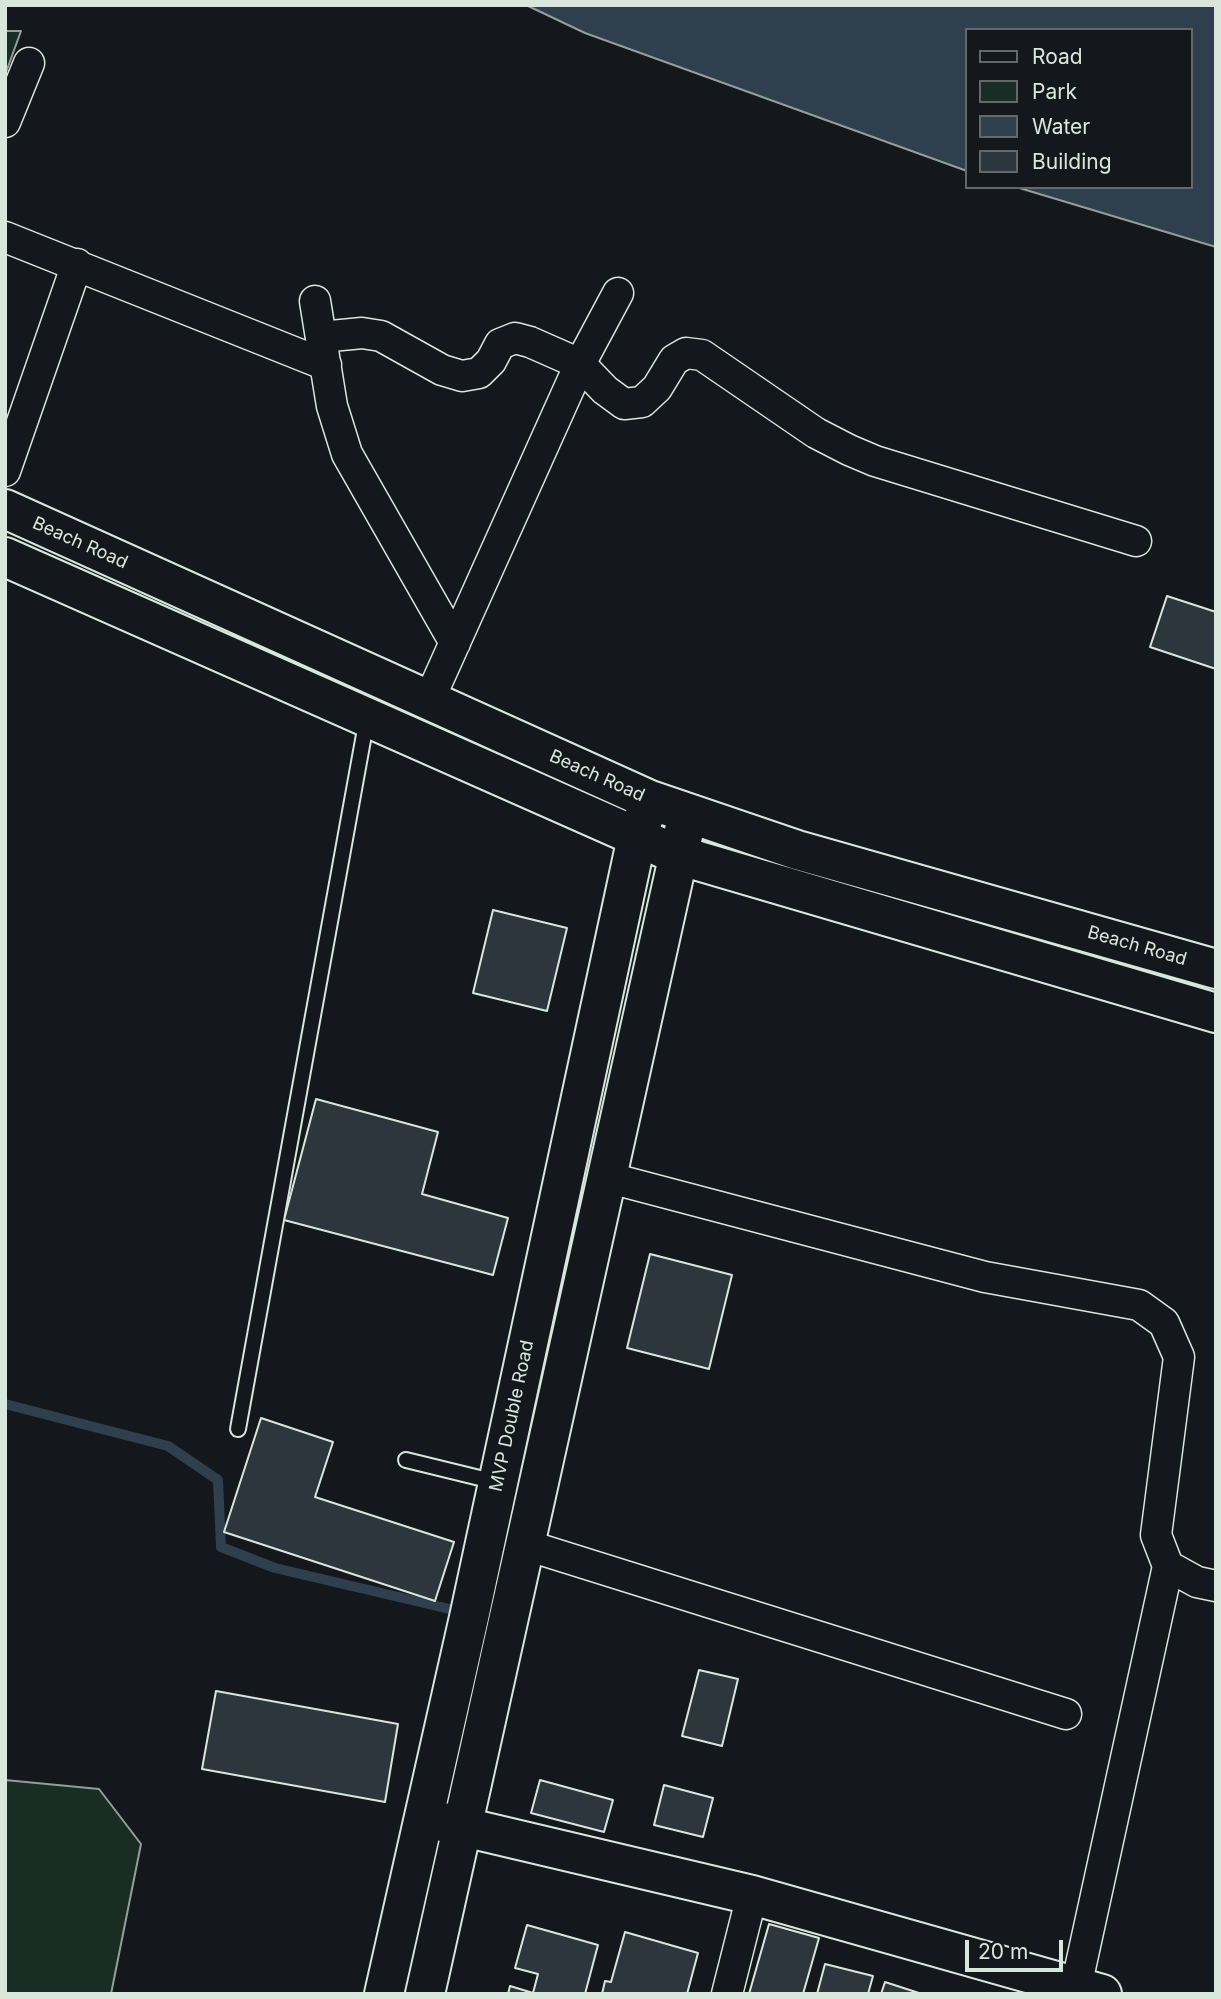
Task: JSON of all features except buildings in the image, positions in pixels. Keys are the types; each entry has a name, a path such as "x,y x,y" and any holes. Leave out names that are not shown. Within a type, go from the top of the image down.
{"main road":[{"name":"Beach Road","path":"5,509 650,800 797,850 1216,969"},
{"path":"5,557 678,855 1216,1013"},
{"name":"MVP Double Road","path":"384,1994 637,837 650,800"},
{"path":"425,1994 688,813"},
{"path":"424,1818 752,1895 1089,1990"}],"street":[{"path":"5,122 29,63"},
{"path":"5,237 323,351 362,333 381,336 442,370 462,376 479,373 491,362 499,344 514,338 530,342 580,364 605,390 624,404 642,402 657,388 674,360 686,353 702,355 816,433 849,450 875,461 1136,541"},
{"path":"5,471 77,264"},
{"path":"429,700 580,364 618,293"},
{"path":"315,302 332,406 347,454 455,643"},
{"path":"606,1177 985,1277 1139,1306 1164,1323 1179,1357 1156,1535 1168,1566 1089,1990"},
{"path":"526,1545 1066,1714"},
{"path":"1168,1566 1197,1582 1216,1586"},
{"path":"727,1994 752,1895"}],"lane":[{"path":"238,1429 367,717"},
{"path":"406,1460 498,1482"}],"green space":[{"path":"5,31 21,31 5,75"},
{"path":"5,1780 99,1789 141,1844 111,1994 5,1994"}],"water":[{"path":"526,5 1216,5 1216,247 1023,189 1193,189 1193,28 965,28 965,170 585,33"}],"waterway":[{"path":"5,1404 168,1446 218,1480 221,1547 275,1568 454,1610"}]}
